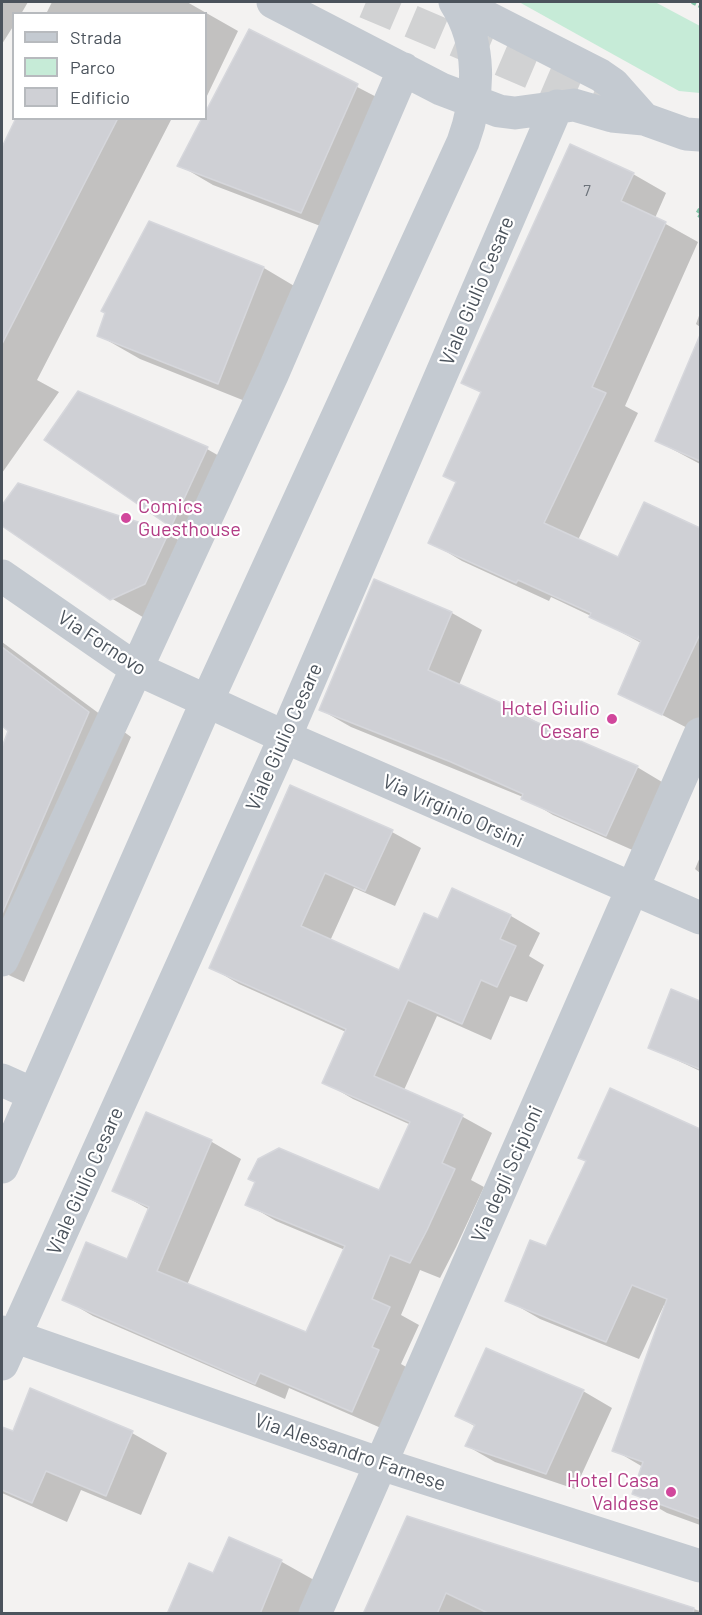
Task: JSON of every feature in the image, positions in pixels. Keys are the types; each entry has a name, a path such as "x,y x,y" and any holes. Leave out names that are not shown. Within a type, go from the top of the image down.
{"street":[{"path":"273,2 475,103 515,113 574,105 612,116 644,119 676,132 700,135"},
{"path":"2,1167 207,701 469,126 475,103 473,36 456,2"},
{"path":"456,2 600,75 613,84 644,119"},
{"path":"2,960 273,373 404,69"},
{"name":"Viale Giulio Cesare","path":"6,1344 285,737 556,106"},
{"name":"Via Fornovo","path":"2,576 135,668 207,701"},
{"name":"Via Virginio Orsini","path":"207,701 700,918"},
{"name":"Via degli Scipioni","path":"315,1614 700,734"},
{"path":"2,1080 33,1094"},
{"name":"Via Alessandro Farnese","path":"6,1344 700,1566"}],"path":[{"path":"692,2 700,6"},
{"path":"700,208 697,214 700,216"}],"green space":[{"path":"519,2 655,2 700,26 700,93 679,91"}],"building":[{"path":"249,29 358,84 301,213 177,166 201,120 207,120 207,109"},
{"path":"15,120 117,120 2,344 2,147"},
{"path":"570,144 634,173 621,201 666,222 592,387 606,393 544,523 618,557 644,502 700,528 700,634 662,715 618,694 641,641 589,617 591,613 518,580 516,583 428,543 456,482 443,476 481,392 461,383"},
{"path":"149,221 264,267 218,384 97,336 105,313 101,311"},
{"path":"700,335 700,461 655,441"},
{"path":"78,391 208,447 171,527 44,440"},
{"path":"18,483 169,532 145,584 110,600 2,526 2,505"},
{"path":"374,579 452,612 428,670 521,712 520,715 638,766 606,836 521,799 523,794 451,762 319,710"},
{"path":"2,647 89,712 2,914 2,747 8,731 2,726"},
{"path":"290,785 393,830 365,891 325,873 301,926 399,970 424,913 438,919 452,888 511,915 500,939 516,946 497,987 481,980 462,1024 408,1000 374,1076 463,1115 442,1163 455,1169 427,1230 410,1263 390,1255 372,1299 390,1307 372,1347 379,1350 352,1412 260,1373 255,1384 62,1300 86,1242 127,1259 149,1207 112,1191 146,1112 212,1140 157,1271 306,1332 345,1246 245,1205 255,1182 248,1179 258,1159 279,1148 379,1190 410,1122 322,1083 346,1029 209,968"},
{"path":"671,989 700,1001 700,1069 648,1048"},
{"path":"610,1088 700,1129 700,1519 632,1494 643,1462 612,1451 667,1299 632,1285 606,1342 505,1301 530,1240 546,1246 586,1161 578,1158"},
{"path":"486,1348 584,1390 546,1474 465,1446 475,1425 455,1416"},
{"path":"30,1388 133,1431 106,1496 46,1471 32,1503 2,1490 2,1427 13,1431"},
{"path":"407,1516 694,1608 693,1614 490,1614 446,1593 437,1614 363,1614"},
{"path":"229,1537 282,1560 260,1614 167,1614 189,1563 213,1573"}],"tunnel":[{"path":"366,2 610,106"}],"place":[{"name":"Comics Guesthouse","path":"126,518"},
{"name":"Hotel Giulio Cesare","path":"612,719"},
{"name":"Hotel Casa Valdese","path":"671,1492"}]}
